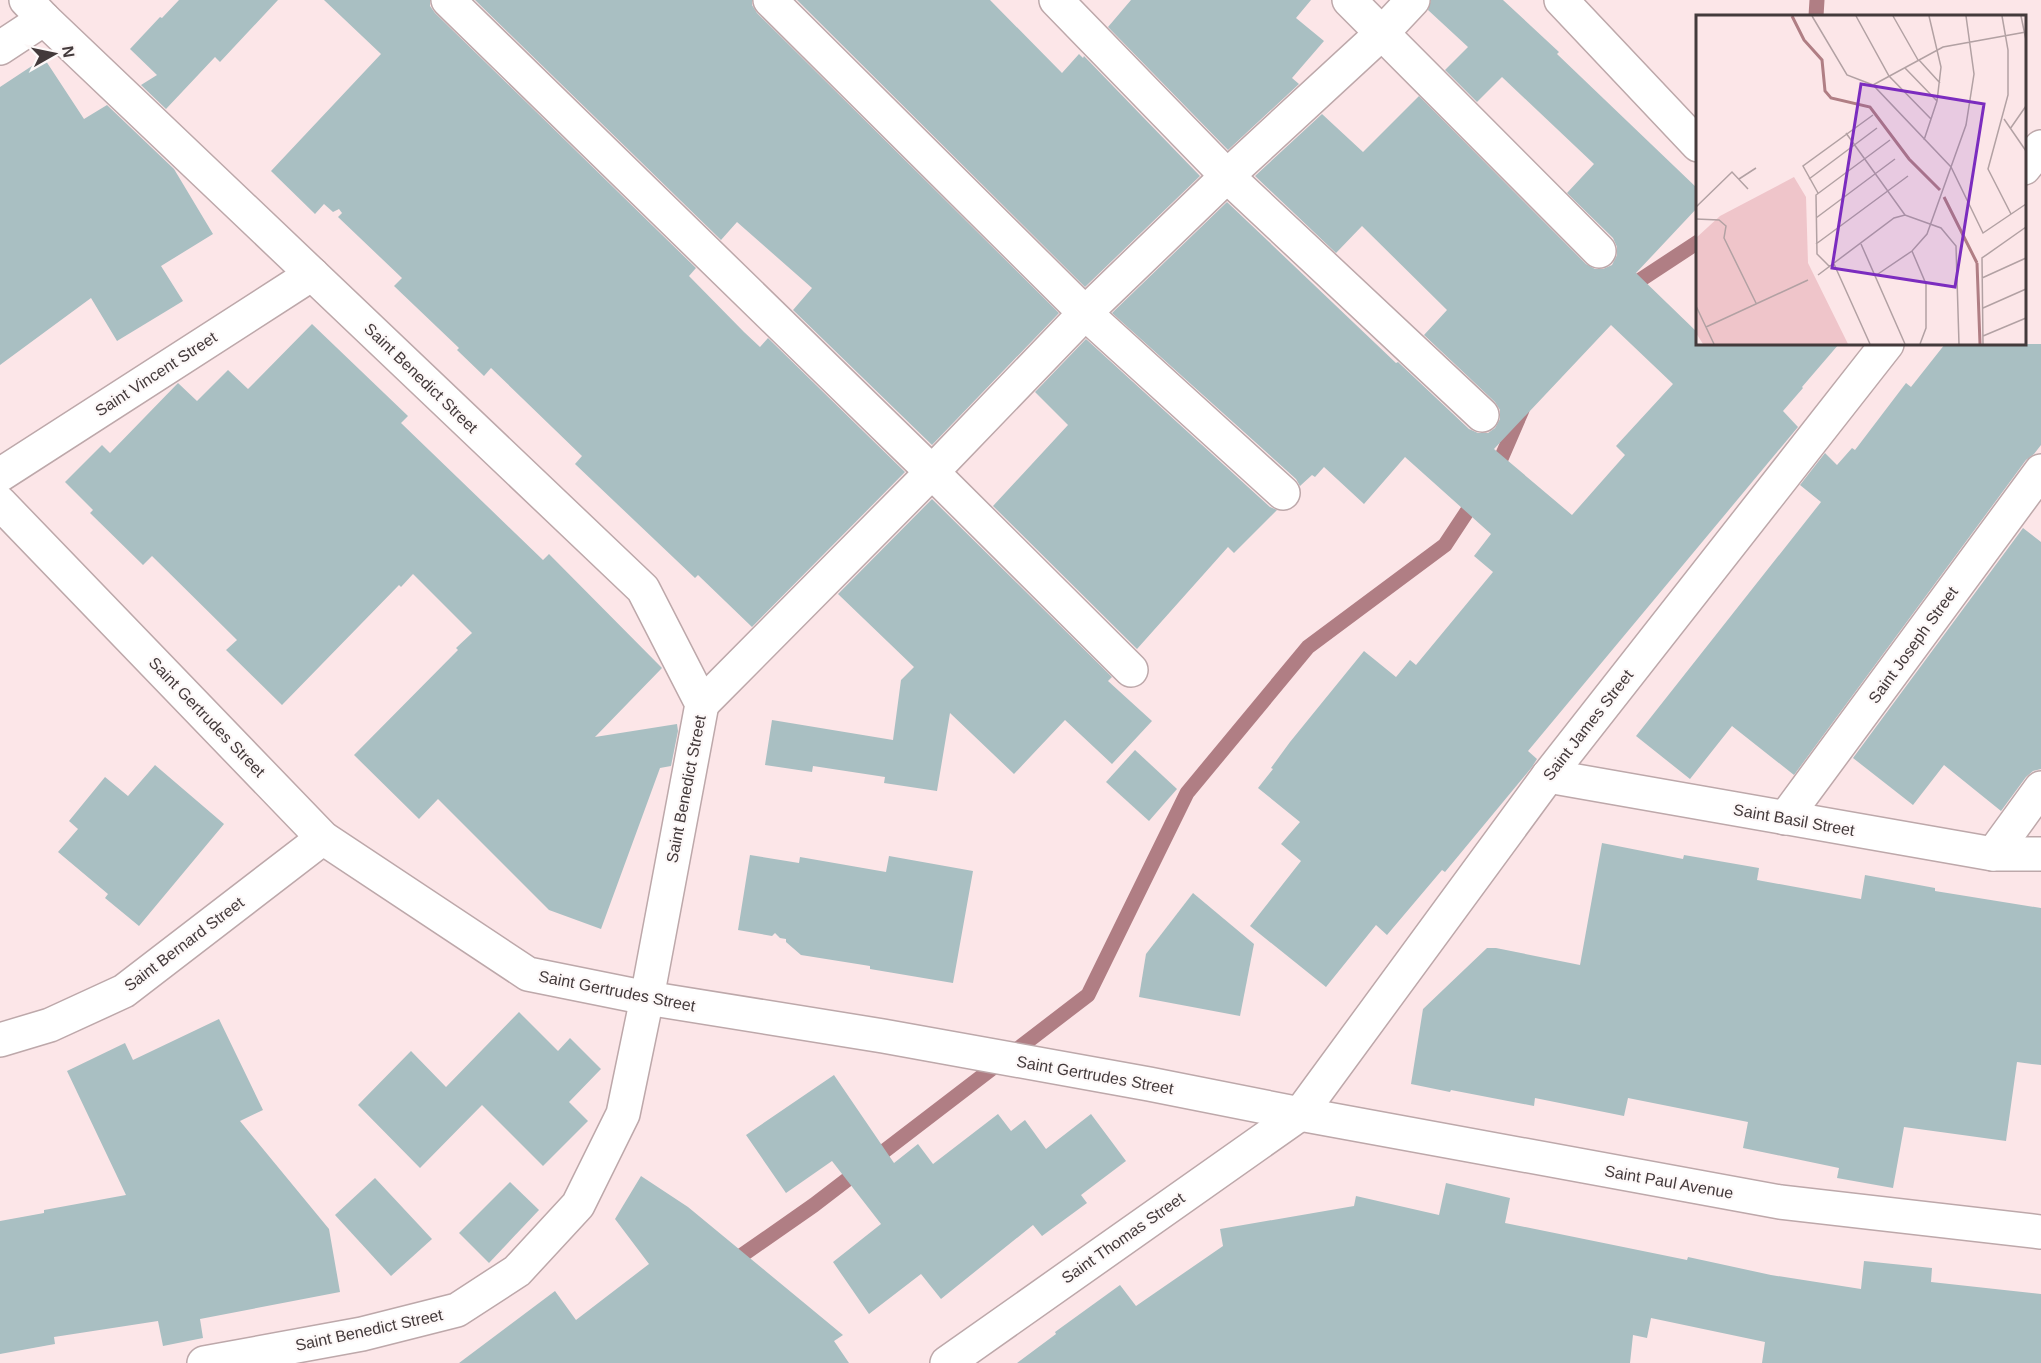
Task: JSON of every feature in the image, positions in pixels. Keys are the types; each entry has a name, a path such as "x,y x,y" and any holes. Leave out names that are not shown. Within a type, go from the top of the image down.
{"street":[{"path":"448,0 932,472 1131,670"},
{"path":"770,0 1085,313 1283,493"},
{"path":"1056,0 1227,176 1482,415"},
{"path":"1349,0 1599,251"},
{"path":"702,704 932,472 1085,313 1227,176 1383,32 1413,0"},
{"path":"1561,0 1696,143"},
{"path":"0,48 35,10"},
{"name":"Saint Benedict Street","path":"35,10 643,590 702,704 623,1114 578,1205 517,1271 457,1310 362,1334 204,1363"},
{"path":"2026,167 2041,147"},
{"name":"Saint Vincent Street","path":"0,476 312,274"},
{"name":"Saint James Street","path":"1300,1114 1548,776 1886,345"},
{"name":"Saint Joseph Street","path":"1785,819 2041,471"},
{"name":"Saint Gertrudes Street","path":"0,503 323,838 528,974 647,998 883,1036 1149,1084 1300,1114"},
{"name":"Saint Basil Street","path":"1548,776 1993,854 2041,854"},
{"path":"1993,854 2041,788"},
{"name":"Saint Bernard Street","path":"0,1040 50,1025 124,991 323,838"},
{"name":"Saint Paul Avenue","path":"1300,1114 1780,1202 2041,1232"},
{"name":"Saint Thomas Street","path":"947,1363 1300,1114"}],"building":[{"path":"179,0 278,0 220,62 215,57 166,109 141,85 157,75 130,49"},
{"path":"324,0 430,0 430,6 435,13 696,268 689,276 744,332 760,347 768,338 905,472 752,627 698,575 695,578 575,464 582,456 491,368 484,376 457,350 459,348 394,286 402,278 338,217 342,213 339,209 333,212 324,204 315,214 271,171 381,54"},
{"path":"475,0 752,0 757,13 1059,313 932,445 793,310 812,288 737,222 721,240"},
{"path":"797,0 990,0 1062,73 1079,54 1083,58 1084,56 1200,176 1085,287"},
{"path":"1131,0 1311,0 1296,18 1324,41 1292,78 1299,84 1228,150 1108,27"},
{"path":"1431,0 1503,0 1696,187 1696,209 1636,273 1696,331 1696,345 1838,345 1783,411 1798,427 1528,751 1537,759 1532,767 1445,872 1442,870 1387,935 1376,925 1326,987 1250,926 1301,861 1281,844 1300,822 1258,788 1290,742 1364,651 1396,677 1410,660 1416,665 1493,572 1474,556 1491,534 1405,457 1364,504 1324,467 1315,477 1312,475 1300,486 1296,479 1112,313 1227,202 1396,363 1398,362 1469,429 1478,433 1488,433 1495,428 1500,419 1500,410 1495,402 1424,335 1447,310 1362,226 1336,253 1255,176 1322,114 1363,152 1419,96 1586,264 1595,269 1603,269 1612,265 1617,255 1617,247 1613,238 1567,193 1594,164 1502,77 1477,102 1445,70 1468,47 1428,10","holes":["1611,325 1673,384 1616,446 1625,455 1572,515 1494,449"]},
{"path":"44,58 84,119 107,105 174,169 213,234 161,266 183,301 117,341 91,298 0,365 0,87"},
{"path":"312,324 408,416 401,423 543,560 549,554 662,668 595,737 677,724 678,731 671,766 660,768 601,929 549,910 438,799 419,819 354,755 472,633 413,574 401,587 399,585 282,705 226,650 237,640 152,556 143,565 90,513 93,510 65,482 102,445 110,453 178,383 197,401 228,370 248,389"},
{"path":"1086,339 1270,507 1277,510 1234,553 1228,547 1137,649 993,506 1068,425 1035,392"},
{"path":"2041,344 2041,445 2026,460 1794,775 1732,726 1690,779 1636,736 1821,502 1800,485 1825,453 1837,465 1852,448 1855,450 1906,383 1911,387 1944,345"},
{"path":"932,499 1112,677 1108,681 1152,721 1112,764 1065,720 1014,774 950,713 937,791 884,783 885,777 813,766 812,772 765,765 772,720 893,740 901,680 914,667 838,594"},
{"path":"2023,528 2041,542 2041,769 2033,771 2026,777 2001,811 1944,765 1913,805 1853,758"},
{"path":"1135,750 1177,789 1149,821 1106,782"},
{"path":"155,765 224,824 139,926 105,898 108,894 58,852 78,829 69,821 105,777 128,796"},
{"path":"1602,843 1683,859 1684,855 1759,868 1757,880 1861,899 1865,875 1935,888 1935,891 2041,908 2041,1065 2017,1062 2006,1141 1904,1127 1893,1188 1837,1178 1839,1168 1743,1148 1748,1122 1628,1098 1624,1116 1535,1098 1534,1106 1411,1084 1423,1009 1487,948 1580,965"},
{"path":"750,855 799,863 800,857 886,872 889,856 973,871 953,983 801,955 786,942 786,939 780,938 775,933 772,936 738,930"},
{"path":"1193,893 1254,944 1240,1016 1139,997 1146,954"},
{"path":"519,1012 558,1051 570,1038 601,1069 569,1102 588,1121 543,1166 482,1105 420,1168 358,1105 411,1051 446,1087"},
{"path":"219,1019 263,1110 240,1121 329,1229 340,1292 200,1319 203,1338 163,1346 158,1321 54,1337 55,1344 0,1354 0,1221 44,1213 44,1210 126,1195 67,1071 125,1043 133,1060"},
{"path":"834,1075 894,1163 918,1144 933,1164 998,1114 1011,1131 1025,1120 1046,1149 1091,1114 1126,1161 1081,1195 1087,1203 1042,1236 1033,1225 941,1299 921,1274 869,1314 833,1262 881,1224 832,1161 786,1193 746,1135"},
{"path":"641,1176 688,1207 843,1335 834,1341 849,1363 459,1363 555,1291 576,1320 649,1264 615,1219"},
{"path":"375,1178 432,1239 391,1276 335,1215"},
{"path":"510,1182 539,1210 489,1263 459,1233"},
{"path":"1446,1183 1510,1198 1505,1223 1687,1260 1688,1257 1771,1275 1861,1289 1864,1261 1932,1268 1931,1282 2041,1294 2041,1363 1762,1363 1765,1342 1651,1318 1647,1338 1633,1335 1630,1363 1017,1363 1120,1285 1136,1306 1223,1246 1220,1229 1354,1206 1356,1196 1439,1215"}],"waterway":[{"path":"1816,15 1817,0"},
{"path":"1625,290 1696,243"},
{"path":"1493,472 1522,410"},
{"path":"728,1265 814,1205 1088,995 1187,793 1308,647 1445,545 1478,495"}]}
